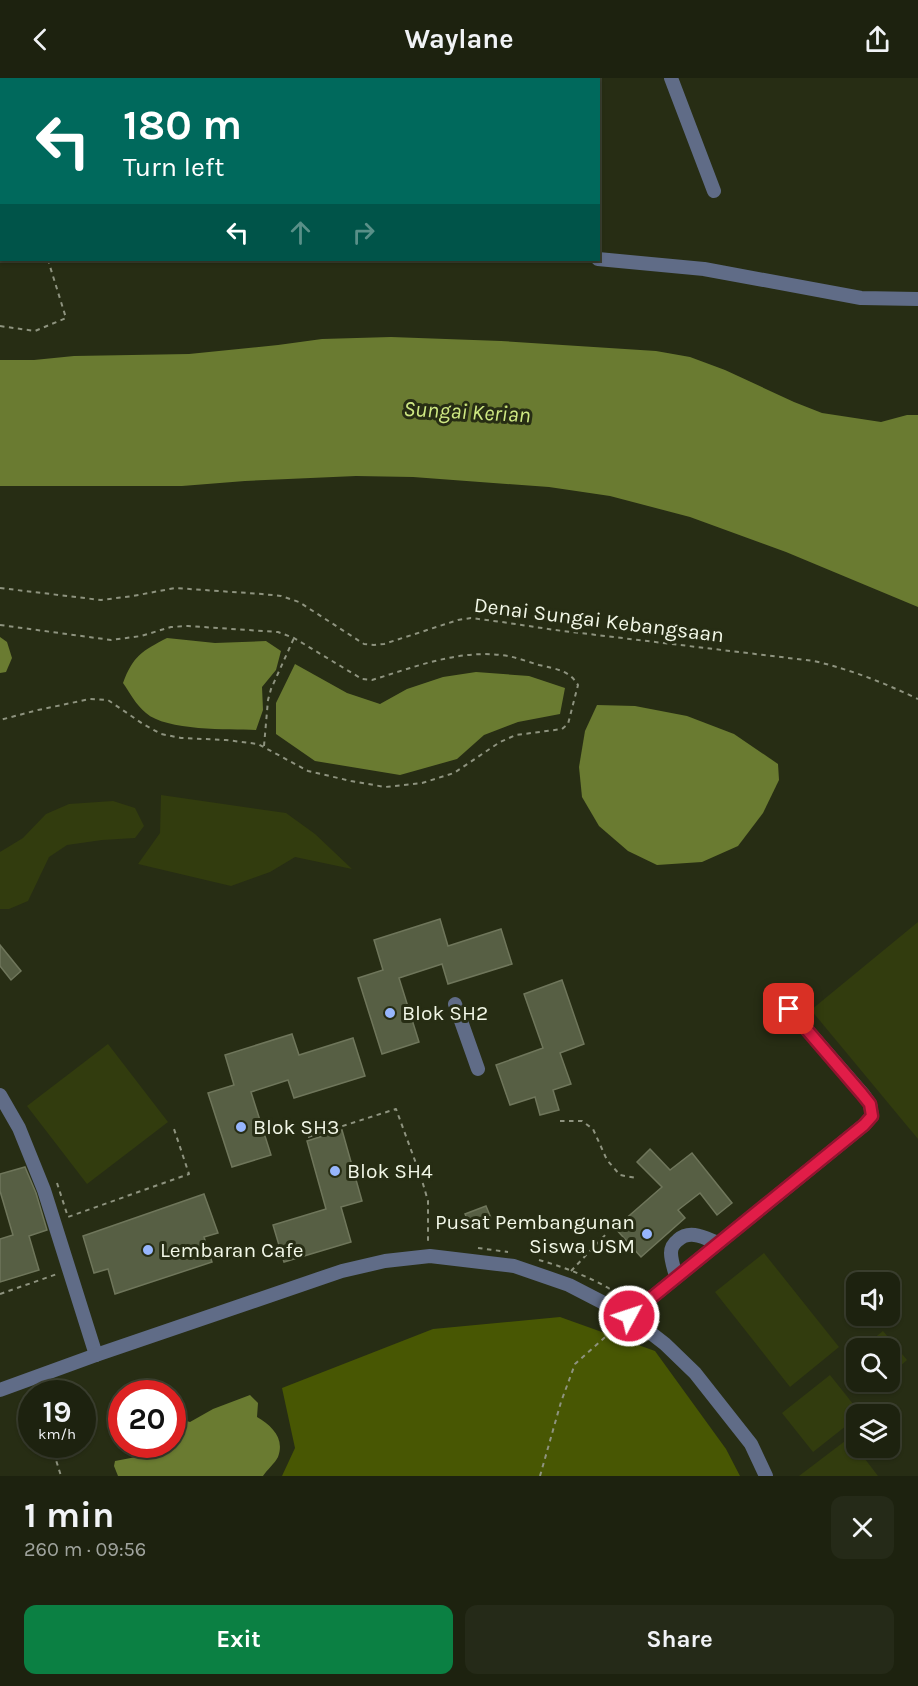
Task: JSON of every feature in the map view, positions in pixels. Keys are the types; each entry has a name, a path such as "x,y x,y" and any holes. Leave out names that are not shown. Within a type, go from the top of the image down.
{"street":[{"path":"671,78 714,191"},
{"path":"600,260 704,269 861,298 918,299"},
{"path":"455,1004 477,1069"},
{"path":"629,1316 864,1125 872,1116 870,1104 789,1009"},
{"path":"0,1095 19,1128 44,1190 96,1355"},
{"path":"676,1276 671,1253 673,1245 679,1239 686,1235 697,1235 718,1243"},
{"path":"0,1390 342,1272 385,1261 430,1256 514,1266 569,1285 629,1316 665,1344 695,1372 751,1444 766,1476"}],"path":[{"path":"0,326 35,331 66,318 48,261"},
{"name":"Denai Sungai Kebangsaan","path":"0,588 101,600 175,588 262,594 299,602 355,639 364,644 374,645 471,618 814,661 873,678 918,699"},
{"path":"0,626 111,640 141,636 171,627 188,626 278,632 294,638 362,679 372,680 440,659 476,655 506,656 563,671 573,677 578,685 568,724 562,729 516,735 500,742 454,773 422,783 385,787 308,771 258,744 182,738 161,734 108,700 90,699 0,720"},
{"path":"264,747 271,689 294,638"},
{"path":"308,1137 396,1109 428,1201 428,1247"},
{"path":"560,1121 582,1121 593,1129 607,1160 620,1175 636,1178"},
{"path":"57,1183 68,1217 189,1174 174,1130"},
{"path":"571,1271 608,1232"},
{"path":"0,1294 65,1271"},
{"path":"540,1476 561,1402 575,1364 629,1316"},
{"path":"55,1458 61,1476"}],"shaded area":[{"path":"161,795 286,813 315,834 352,869 295,857 270,872 231,886 138,864 160,833"},
{"path":"113,801 135,808 144,826 135,838 67,845 49,857 28,901 9,909 0,909 0,852 23,838 46,814 69,804"},
{"path":"918,922 918,1139 811,1010"},
{"path":"108,1044 168,1122 87,1184 27,1106"},
{"path":"764,1253 839,1347 790,1387 715,1292"},
{"path":"560,1317 655,1351 726,1449 740,1476 282,1476 295,1448 282,1388 433,1329"},
{"path":"883,1331 889,1338 874,1338"},
{"path":"900,1352 907,1360 900,1366"},
{"path":"830,1375 853,1404 846,1404 846,1426 813,1452 782,1413"},
{"path":"846,1440 846,1458 864,1458 878,1476 799,1476"}],"water":[{"name":"Sungai Kerian","path":"391,337 501,341 656,351 690,357 725,370 822,413 881,422 907,415 918,415 918,607 786,552 690,517 610,496 549,487 413,477 356,476 182,486 0,486 0,360 189,354 322,339"},
{"path":"0,637 7,642 12,658 6,672 0,673"},
{"path":"167,638 215,643 266,641 281,651 276,670 262,687 263,710 256,730 182,726 155,719 142,710 123,683 139,655"},
{"path":"295,664 347,693 380,704 407,689 443,677 476,672 529,676 565,688 560,714 518,722 484,735 457,759 400,775 315,761 276,734 276,703"},
{"path":"597,705 635,706 687,716 734,734 778,764 779,780 763,813 738,846 702,862 657,865 628,851 599,826 582,797 579,767 585,731"},
{"path":"250,1395 258,1403 257,1417 276,1433 280,1444 278,1457 263,1476 118,1476 114,1466 115,1461 131,1458 186,1458 186,1421 190,1422 213,1409"}],"building":[{"name":"Blok SH2","path":"440,919 448,946 501,929 512,964 448,984 442,964 399,978 419,1042 382,1054 358,978 383,970 374,940"},
{"path":"0,945 21,971 11,980 0,966"},
{"path":"562,980 584,1044 560,1053 571,1084 553,1090 559,1110 540,1115 535,1097 510,1105 496,1065 543,1048 524,994"},
{"name":"Blok SH3","path":"292,1034 299,1055 353,1038 365,1076 294,1098 288,1080 251,1092 271,1155 232,1167 208,1093 234,1085 225,1055"},
{"name":"Blok SH4","path":"342,1130 362,1201 341,1207 351,1242 284,1262 273,1225 326,1209 307,1141"},
{"path":"650,1149 670,1170 692,1153 732,1203 717,1215 700,1193 678,1210 685,1218 641,1257 615,1228 662,1187 637,1162"},
{"path":"25,1167 36,1193 47,1230 29,1236 39,1270 0,1282 0,1239 13,1235 0,1191 0,1174"},
{"name":"Lembaran Cafe","path":"204,1194 218,1233 204,1237 212,1262 115,1294 108,1269 94,1273 83,1236"},
{"path":"486,1206 491,1218 470,1226 465,1214"}],"place":[{"name":"Blok SH2","path":"390,1013"},
{"name":"Blok SH3","path":"241,1127"},
{"name":"Blok SH4","path":"335,1171"},
{"name":"Pusat Pembangunan Siswa USM","path":"647,1234"},
{"name":"Lembaran Cafe","path":"148,1250"}],"route":[{"path":"629,1316 864,1125 872,1116 870,1104 789,1009"}]}
